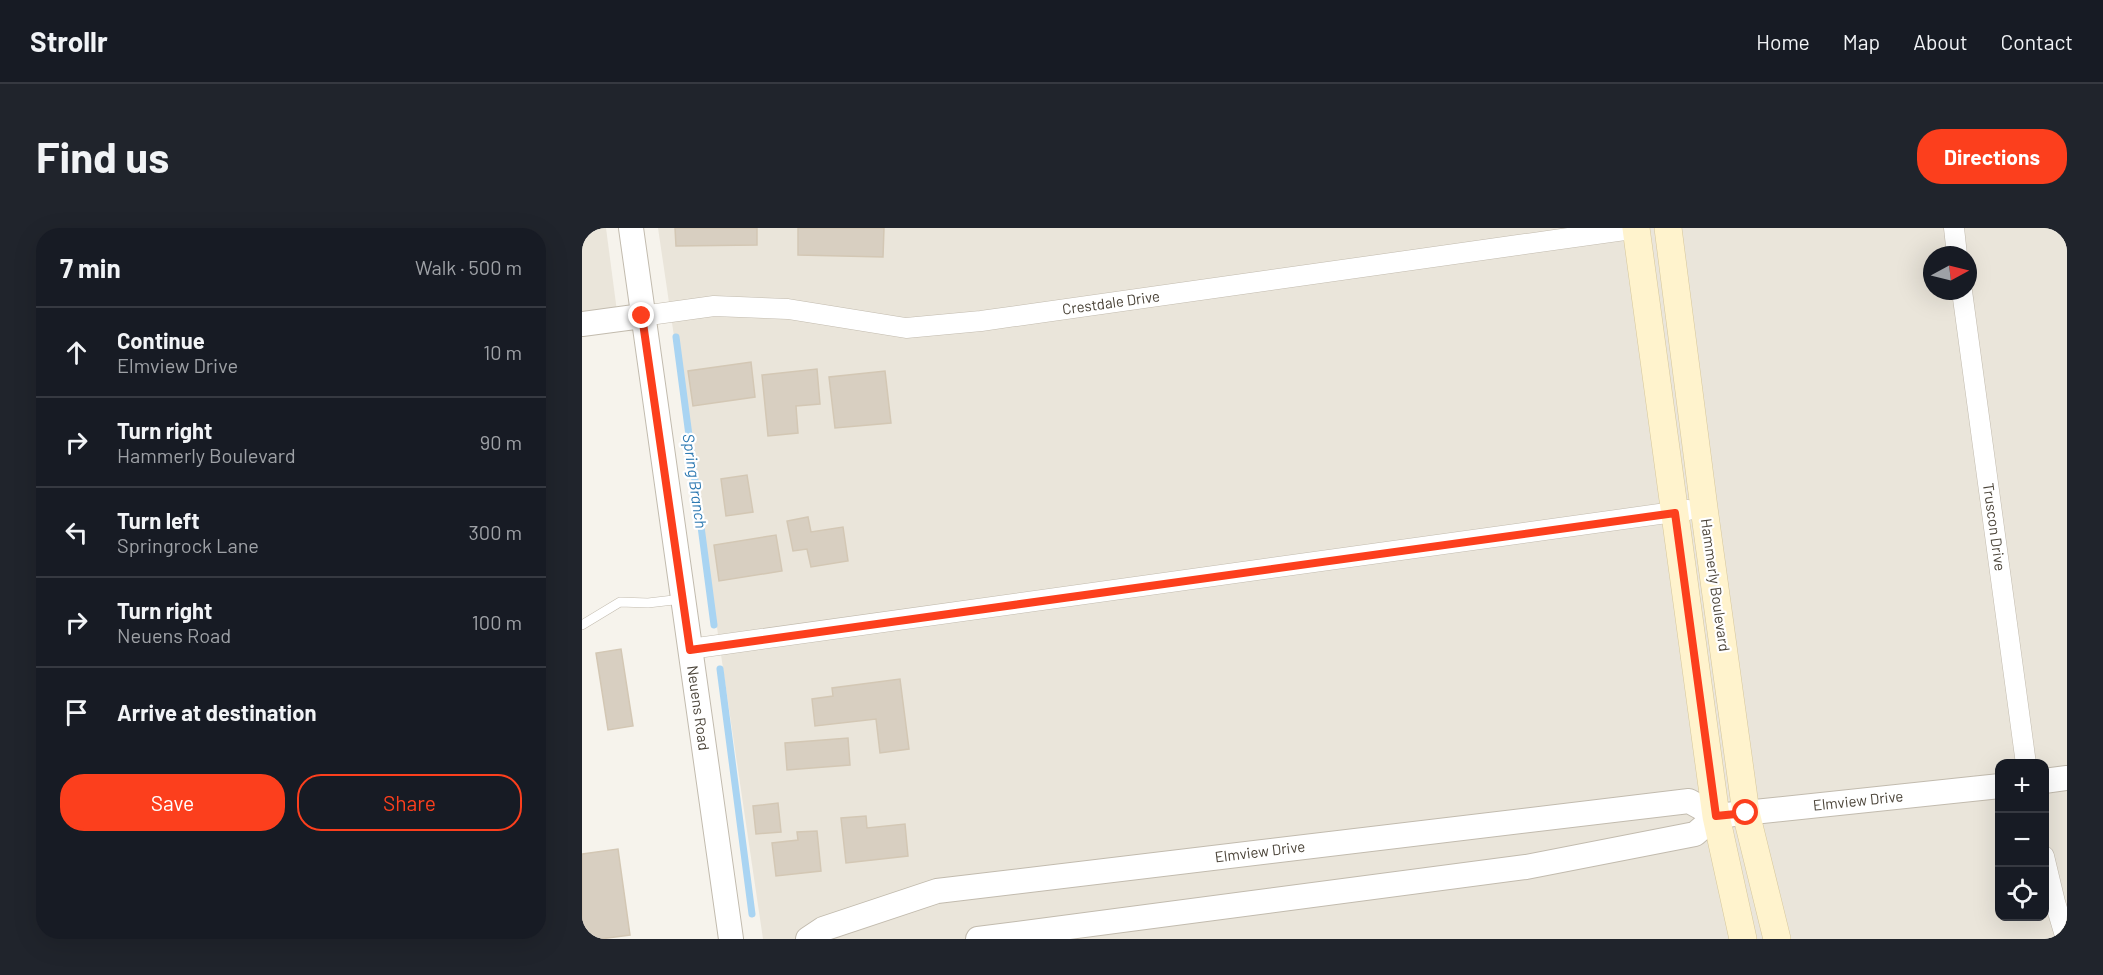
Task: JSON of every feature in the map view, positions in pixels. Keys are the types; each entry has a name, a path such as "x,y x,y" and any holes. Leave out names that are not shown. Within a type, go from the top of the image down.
{"main road":[{"name":"Hammerly Boulevard","path":"1637,228 1716,816 1743,939"},
{"name":"Hammerly Boulevard","path":"1668,228 1746,813 1777,939"}],"street":[{"name":"Neuens Road","path":"631,228 731,939"},
{"name":"Crestdale Drive","path":"582,324 714,306 788,309 906,328 981,321 1637,228"},
{"path":"1954,228 1956,246"},
{"name":"Truscon Drive","path":"1963,300 2025,759"},
{"path":"690,650 1704,508"},
{"path":"2049,780 2067,778"},
{"name":"Elmview Drive","path":"808,939 823,929 937,891 1689,801 1716,816 1995,787"},
{"path":"978,939 1526,867 1695,834 1716,816"},
{"path":"2047,867 2066,939"}],"lane":[{"path":"582,625 620,602 648,603 682,599"}],"shaded area":[{"path":"582,228 606,228 618,319 582,324"},
{"path":"658,228 2067,228 2067,939 763,939"}],"building":[{"path":"675,228 757,228 757,245 676,246"},
{"path":"798,228 884,228 883,257 798,255"},
{"path":"751,362 755,397 693,406 688,371"},
{"path":"817,369 820,404 796,406 798,433 768,436 762,375"},
{"path":"885,371 891,423 835,428 829,377"},
{"path":"747,475 753,512 726,516 721,479"},
{"path":"808,517 811,532 843,527 848,561 811,567 807,549 793,551 787,521"},
{"path":"776,535 782,571 719,581 714,545"},
{"path":"621,649 633,726 608,730 596,653"},
{"path":"900,679 909,749 880,753 876,719 815,726 812,699 833,696 832,688"},
{"path":"848,738 850,765 787,770 785,743"},
{"path":"778,803 781,832 756,834 753,806"},
{"path":"866,816 867,828 905,824 908,856 846,863 841,818"},
{"path":"817,831 821,871 776,876 772,843 798,840 797,832"},
{"path":"618,849 630,935 582,939 582,854"}],"waterway":[{"name":"Spring Branch","path":"676,337 714,625"},
{"name":"Spring Branch","path":"720,669 752,914"}],"route":[{"path":"642,316 690,650 1675,513 1716,816 1746,813"}]}
